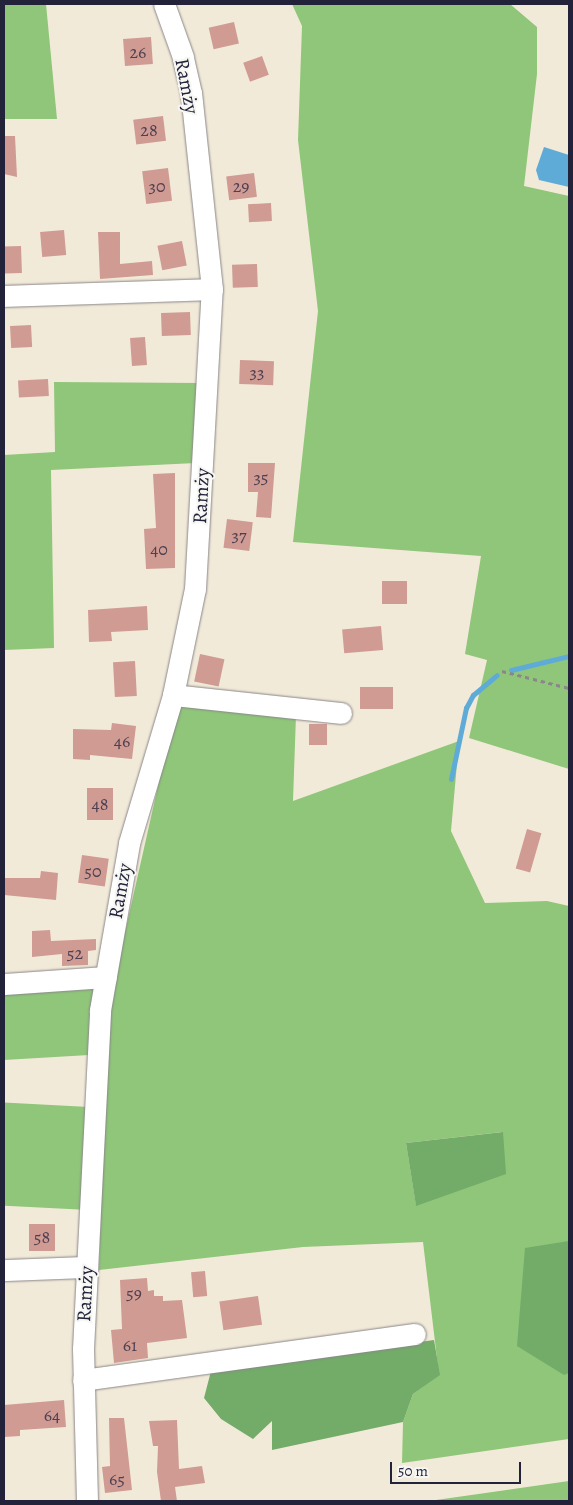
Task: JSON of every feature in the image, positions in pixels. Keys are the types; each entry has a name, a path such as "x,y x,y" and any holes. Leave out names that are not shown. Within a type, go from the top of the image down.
{"street":[{"name":"Ramży","path":"87,1501 84,1380 87,1267 100,1010 129,843 173,694 196,589 212,289 191,94 184,58 164,4"},
{"path":"4,296 212,289"},
{"path":"173,694 341,713"},
{"path":"4,984 106,977"},
{"path":"4,1270 87,1267"},
{"path":"84,1380 415,1334"}],"path":[{"path":"502,671 569,688"}],"green space":[{"path":"4,4 46,4 57,119 4,119"},
{"path":"292,4 510,4 537,27 537,74 524,186 569,196 569,769 469,738 487,660 465,654 481,556 293,542 318,311 298,140 302,26"},
{"path":"54,382 201,383 196,463 51,470 54,648 4,650 4,455 55,452"},
{"path":"177,702 296,715 293,801 459,741 451,831 485,903 547,901 569,906 569,1439 402,1463 403,1422 413,1394 439,1375 423,1242 303,1247 99,1270 107,1012","holes":["502,1132 416,1205 406,1143"]},
{"path":"98,988 89,1055 4,1060 4,993"},
{"path":"4,1103 89,1107 84,1210 4,1206"},
{"path":"503,1132 506,1174 416,1206 406,1143"},
{"path":"569,1241 569,1373 564,1375 517,1346 525,1248"},
{"path":"434,1340 440,1375 413,1394 403,1422 272,1450 272,1421 253,1439 221,1419 204,1398 211,1371"},
{"path":"569,1481 569,1501 429,1501"}],"water":[{"path":"544,147 569,155 569,187 539,180 536,170"}],"building":[{"path":"234,22 239,43 214,49 209,28"},
{"path":"151,37 153,64 125,66 123,39"},
{"path":"262,56 269,75 250,82 243,63"},
{"path":"163,116 166,141 136,144 133,120"},
{"path":"4,136 15,136 17,177 4,174"},
{"path":"168,168 172,201 146,204 142,171"},
{"path":"254,173 257,197 229,200 226,176"},
{"path":"271,203 272,221 249,222 248,204"},
{"path":"64,230 66,255 42,257 40,232"},
{"path":"98,232 120,232 120,264 152,261 153,275 100,279"},
{"path":"182,241 187,266 162,270 157,246"},
{"path":"21,246 22,273 5,274 4,247"},
{"path":"257,264 258,287 233,288 232,265"},
{"path":"190,312 191,335 162,336 161,313"},
{"path":"31,325 32,347 11,348 10,326"},
{"path":"145,337 147,365 132,366 130,338"},
{"path":"240,360 274,361 273,385 239,384"},
{"path":"48,379 49,396 19,398 18,381"},
{"path":"248,463 275,463 271,518 256,517 258,492 248,492"},
{"path":"175,473 175,568 146,569 144,529 156,528 153,474"},
{"path":"227,519 253,522 249,551 223,548"},
{"path":"382,581 407,581 407,604 382,604"},
{"path":"147,606 148,630 111,632 112,641 89,642 88,610"},
{"path":"381,626 383,650 344,653 342,629"},
{"path":"200,654 224,659 219,687 194,681"},
{"path":"135,661 137,696 115,697 113,662"},
{"path":"360,687 393,687 393,709 360,709"},
{"path":"112,723 136,726 132,759 90,755 90,760 73,759 73,729 111,730"},
{"path":"309,724 327,724 327,745 309,745"},
{"path":"87,788 113,788 113,820 87,820"},
{"path":"527,829 541,833 530,873 516,868"},
{"path":"82,855 109,859 105,886 78,883"},
{"path":"41,871 58,873 56,900 4,895 4,878 40,878"},
{"path":"50,930 51,941 96,939 96,950 88,951 88,965 62,966 62,954 32,957 32,931"},
{"path":"29,1224 55,1224 55,1251 29,1251"},
{"path":"205,1271 207,1296 193,1297 191,1272"},
{"path":"147,1278 148,1291 154,1290 154,1296 163,1296 163,1301 182,1300 187,1338 147,1343 148,1358 114,1363 111,1330 122,1329 120,1280"},
{"path":"258,1296 262,1325 223,1330 219,1301"},
{"path":"64,1400 66,1427 20,1430 20,1436 4,1437 4,1405"},
{"path":"109,1418 124,1418 132,1490 105,1493 102,1467 110,1466"},
{"path":"177,1420 179,1469 202,1466 205,1483 175,1487 177,1501 161,1501 157,1472 158,1446 153,1446 149,1421"}],"waterway":[{"path":"511,670 569,656"},
{"path":"451,779 466,708 473,695 497,675"}]}
